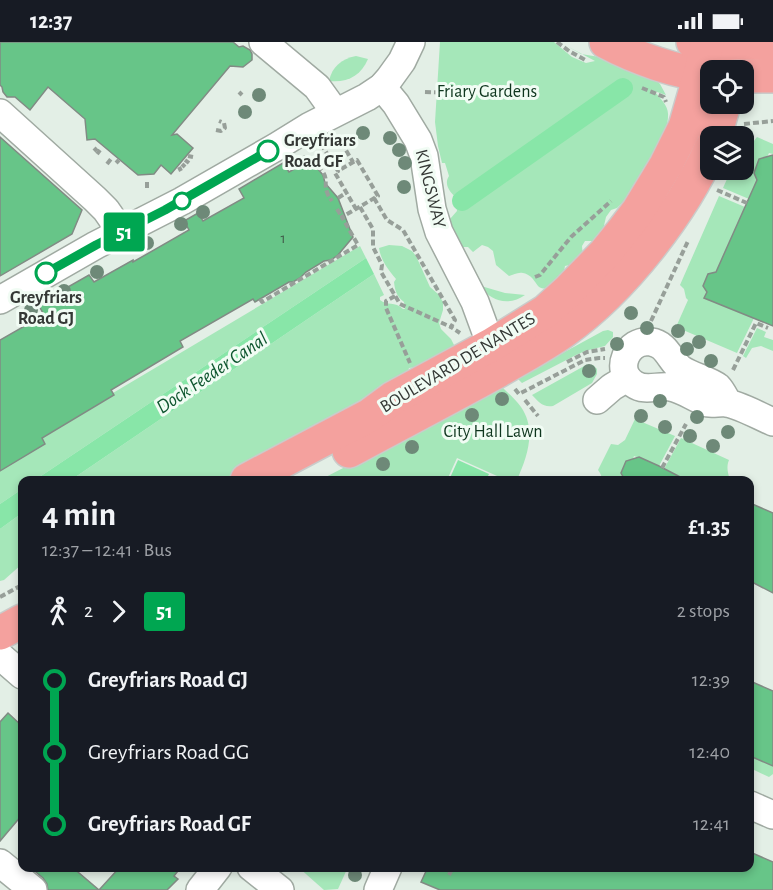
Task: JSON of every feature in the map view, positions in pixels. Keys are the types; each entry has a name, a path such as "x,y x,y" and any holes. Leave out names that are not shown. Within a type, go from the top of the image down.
{"main road":[{"path":"597,52 640,57 713,58 773,44"},
{"name":"BOULEVARD DE NANTES","path":"255,476 370,415 393,398 493,344 546,310 591,268 622,232 654,187 680,137 713,58"},
{"path":"754,76 773,76"},
{"name":"BOULEVARD DE NANTES","path":"302,476 467,388 564,331 583,316 626,273 681,204 700,170"},
{"path":"0,608 18,598"},
{"path":"0,633 18,623"}],"street":[{"path":"263,42 317,87 335,122"},
{"path":"0,300 96,245 335,122 388,79 406,55 411,42"},
{"name":"KINGSWAY","path":"388,79 396,104 418,140 424,156 432,208 440,232 493,344"},
{"path":"2,115 106,210 122,232"},
{"path":"728,403 718,387 680,369 657,344 650,341 635,344 625,355 624,371 633,384 640,387 671,387 710,403 728,403 773,422"},
{"path":"493,344 513,348 540,346"},
{"path":"597,400 627,378"},
{"path":"0,656 18,672"},
{"path":"754,807 773,815"},
{"path":"0,863 33,890"},
{"path":"200,890 214,872"},
{"path":"257,872 280,890"},
{"path":"378,890 386,872"}],"path":[{"path":"557,42 597,52"},
{"path":"637,85 664,97 666,104"},
{"path":"425,92 450,93"},
{"path":"216,130 219,132 225,128 224,123 219,121"},
{"path":"741,126 773,121"},
{"path":"335,122 353,162"},
{"path":"319,141 338,171"},
{"path":"303,156 308,163 323,172 327,182 326,191 332,201"},
{"path":"340,216 358,208 378,196 357,160 335,173 346,193 358,208 373,229 373,248 382,265 381,272 395,296 400,304 460,333"},
{"path":"107,164 115,161"},
{"path":"713,188 747,203"},
{"path":"338,198 346,193"},
{"path":"535,277 540,275 571,237 619,195"},
{"path":"374,198 387,220 403,230 455,320 451,327"},
{"path":"260,299 262,302 358,245 337,209"},
{"path":"649,325 692,234"},
{"path":"395,296 386,301 386,308 410,365"},
{"path":"734,370 756,323 768,328"},
{"path":"519,394 585,360 605,358"},
{"path":"525,400 538,416"},
{"path":"662,468 686,423"},
{"path":"0,597 18,587"}],"green space":[{"name":"Friary Gardens","path":"440,42 554,42 572,57 586,63 595,61 582,54 612,59 655,79 666,95 654,91 664,102 668,112 666,140 624,201 611,210 606,217 603,230 594,241 585,241 582,246 583,258 578,263 565,266 563,277 546,288 538,286 529,275 523,273 509,276 496,265 493,251 488,247 482,245 473,252 468,247 458,245 450,219 457,211 458,199 447,186 449,176 445,163 442,163 435,122"},
{"path":"356,56 368,59 357,74 342,81 329,81 338,64"},
{"path":"757,137 773,144 773,154 769,153 767,157 759,160 754,173 754,141"},
{"path":"754,173 757,180 749,199 723,188 727,180 754,180"},
{"path":"719,196 745,207 716,272 708,274 703,286 707,292 705,298 754,318 737,353 676,327 688,300 680,285"},
{"path":"389,245 402,246 416,256 430,287 443,302 439,323 455,347 417,367 409,368 405,379 240,476 77,476 374,274 384,295 380,297 380,300 405,309 404,302 396,291 394,282 396,279 385,265 379,248"},
{"path":"360,246 366,258 41,476 18,476 18,492 0,504 0,471 42,438 114,395 113,393"},
{"path":"481,286 505,293 525,295 513,300 501,301 490,296"},
{"path":"757,328 766,332 764,337 773,340 773,351 761,346 752,348 746,358 743,356"},
{"path":"603,331 613,332 613,337 605,346 576,355 522,383 517,378"},
{"path":"586,365 593,365 597,369 592,383 553,406 544,405 532,395"},
{"name":"City Hall Lawn","path":"501,386 521,407 529,425 529,444 519,476 497,476 457,458 449,476 328,476"},
{"path":"635,419 675,436 659,466 634,456 633,459 626,461 621,472 623,476 601,476 598,470 611,444 618,445 625,440"},
{"path":"681,438 729,460 727,468 729,476 679,476 664,469"},
{"path":"18,516 18,568 0,581 0,529"},
{"path":"754,757 773,759 773,774 769,777 754,770"},
{"path":"304,872 346,872 338,889 324,890"}],"water":[{"path":"366,258 374,274 77,476 41,476"},
{"path":"458,460 489,474 488,476 451,476"},
{"path":"18,492 18,516 0,529 0,504"}],"building":[{"path":"0,42 233,42 239,47 243,46 250,50 252,60 243,67 230,66 172,135 177,134 193,148 171,174 161,165 154,174 138,175 95,139 87,140 85,119 48,87 30,110 15,97 7,97 0,85"},
{"path":"0,137 82,210 72,234 0,276"},
{"path":"773,155 773,326 704,298 707,292 703,286 708,274 716,272 757,180 754,173 759,159"},
{"path":"283,163 289,172 303,164 318,169 325,183 338,198 353,237 338,255 331,260 324,261 293,282 289,282 255,302 253,299 180,341 183,347 111,390 114,395 42,438 45,444 0,471 0,340 44,315 38,304 89,275 94,282 189,230 184,221 198,213 203,221 244,198 239,189"},
{"path":"639,457 678,476 623,476 621,473 626,461"},
{"path":"754,505 773,513 773,593 754,583"},
{"path":"754,683 773,691 773,766 754,758"},
{"path":"8,713 18,722 18,820 0,841 0,722"},
{"path":"754,854 773,862 773,890 440,890 421,882 426,872 754,872"},
{"path":"36,872 78,872 99,890 48,890 43,878"},
{"path":"115,872 177,872 174,876 178,879 167,890 99,890"}],"waterway":[{"name":"Dock Feeder Canal","path":"462,201 623,88"}],"bus line":[{"name":"51","path":"46,273 165,210 268,151"}],"place":[{"name":"Greyfriars Road GF","path":"268,151"},
{"name":"Greyfriars Road GJ","path":"46,273"}]}
